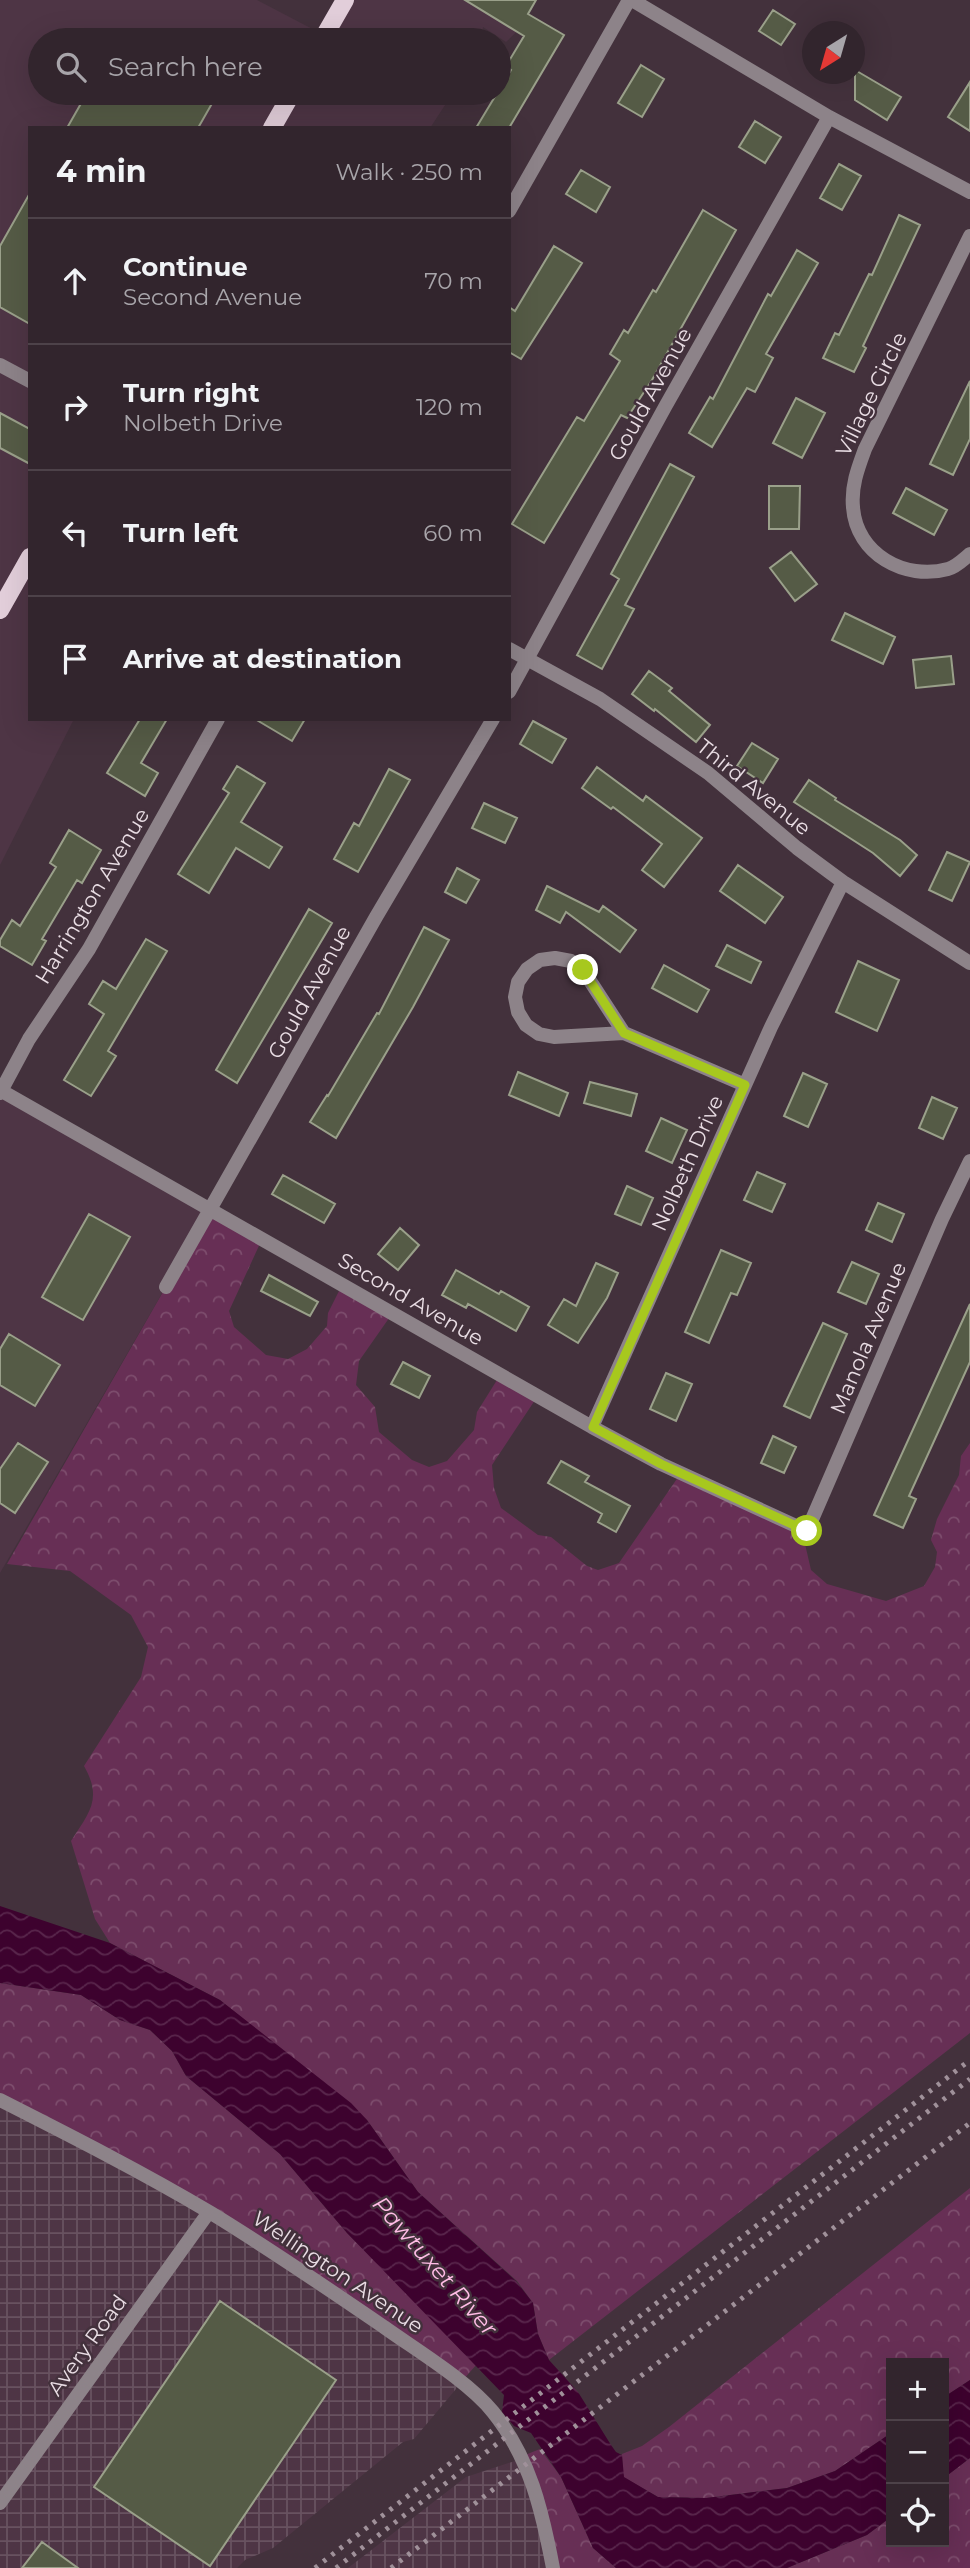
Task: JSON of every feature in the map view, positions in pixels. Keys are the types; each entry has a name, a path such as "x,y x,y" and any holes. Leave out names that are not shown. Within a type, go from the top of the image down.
{"main road":[{"path":"329,28 345,0"},
{"path":"273,126 285,105"},
{"path":"0,610 28,561"}],"street":[{"path":"511,208 630,0 829,117 970,192"},
{"name":"Gould Avenue","path":"511,689 665,407 829,117"},
{"name":"Village Circle","path":"970,236 865,449 855,477 853,507 856,525 867,545 885,561 901,568 925,572 951,569 970,554"},
{"path":"0,365 28,381"},
{"name":"Third Avenue","path":"511,650 600,699 708,773 797,848 843,882 970,963"},
{"name":"Harrington Avenue","path":"0,1091 29,1039 89,949 217,721"},
{"name":"Gould Avenue","path":"166,1287 376,917 492,721"},
{"name":"Nolbeth Drive","path":"593,1427 745,1085 843,882"},
{"path":"624,1033 583,970 571,961 555,958 540,960 527,969 518,982 515,997 518,1012 526,1026 539,1034 554,1037 624,1033 745,1085"},
{"name":"Second Avenue","path":"0,1091 593,1427 661,1464 807,1531"},
{"name":"Manola Avenue","path":"807,1531 942,1219 970,1161"},
{"name":"Wellington Avenue","path":"0,2100 99,2149 209,2212 299,2268 462,2384 491,2409 524,2460 546,2529 553,2568"},
{"name":"Avery Road","path":"0,2503 209,2212"}],"shaded area":[{"path":"0,0 257,0 311,28 28,28 28,105 445,105 431,126 28,126 28,721 73,721 0,865"},
{"path":"344,0 534,0 525,24 511,37 511,28 326,28"},
{"path":"0,1085 205,1207 179,1264 0,1573"},
{"path":"0,2101 203,2213 457,2384 456,2389 414,2439 403,2442 273,2548 245,2560 237,2568 0,2568"},
{"path":"521,2459 552,2568 348,2568 466,2477"}],"green space":[{"path":"205,1207 263,1237 229,1311 234,1327 266,1355 288,1359 307,1349 327,1326 328,1313 342,1285 394,1311 359,1361 356,1385 375,1407 379,1432 412,1460 429,1467 447,1461 474,1430 477,1412 502,1372 539,1394 492,1465 494,1488 501,1508 538,1535 551,1537 587,1566 598,1570 619,1563 683,1470 801,1527 811,1570 827,1584 886,1601 924,1586 935,1567 937,1552 931,1540 937,1519 959,1475 961,1456 970,1443 970,2033 549,2360 538,2334 533,2303 517,2281 418,2192 367,2120 220,2000 110,1943 95,1919 71,1841 88,1814 93,1797 93,1788 84,1766 141,1677 148,1647 131,1615 70,1571 7,1564 179,1264"},
{"path":"0,1983 81,1995 120,2020 150,2030 172,2051 186,2076 280,2154 347,2233 477,2364 462,2381 222,2223 0,2101"},
{"path":"970,2188 970,2380 949,2394 949,2358 886,2358 886,2436 835,2471 787,2488 706,2498 658,2497 623,2477 622,2454 642,2446"},
{"path":"540,2449 561,2477 593,2548 616,2568 552,2568 525,2455"},
{"path":"970,2458 970,2568 787,2568 867,2535 886,2521 886,2547 949,2547 949,2474"}],"water":[{"name":"Pawtuxet River","path":"0,1906 110,1943 220,2000 351,2103 367,2120 418,2192 516,2281 533,2303 538,2334 549,2360 578,2392 611,2445 622,2455 624,2477 658,2497 706,2498 787,2488 835,2471 886,2436 886,2521 867,2535 787,2568 616,2568 593,2548 561,2477 531,2433 514,2426 502,2412 504,2395 347,2233 280,2154 186,2076 172,2051 150,2030 120,2020 81,1995 0,1983"},
{"path":"970,2380 970,2458 949,2474 949,2421 949,2394"}],"building":[{"path":"465,0 536,0 528,14 564,35 510,126 477,126 490,105 511,105 511,58 524,36"},
{"path":"773,10 795,24 781,45 759,31"},
{"path":"641,65 664,79 642,117 618,103"},
{"path":"865,76 901,97 887,120 855,100 855,84 865,84"},
{"path":"970,82 970,131 948,117"},
{"path":"80,105 211,105 199,126 68,126"},
{"path":"755,121 781,137 765,163 739,147"},
{"path":"839,164 861,176 842,210 820,198"},
{"path":"581,170 610,187 596,212 566,194"},
{"path":"28,197 28,323 0,307 0,246"},
{"path":"703,210 736,230 652,380 627,418 621,415 544,543 512,524 577,417 584,421 620,361 610,354 624,330 628,333 653,290 656,292"},
{"path":"899,215 920,225 863,346 866,348 854,372 823,358 835,333 839,335 869,274 872,275"},
{"path":"554,246 582,263 521,359 511,353 511,308 515,311"},
{"path":"797,250 818,263 766,354 773,358 755,392 747,388 712,447 689,433 710,397 713,399 768,294 771,296"},
{"path":"970,381 970,439 953,475 930,464"},
{"path":"796,398 825,413 802,458 773,443"},
{"path":"0,413 28,428 28,463 0,448"},
{"path":"670,464 694,477 625,605 634,609 602,669 577,655 619,579 611,574"},
{"path":"769,486 800,486 799,529 769,529"},
{"path":"906,488 947,510 934,535 893,513"},
{"path":"791,552 817,584 795,601 770,568"},
{"path":"845,613 895,637 883,664 832,640"},
{"path":"951,656 954,684 916,688 913,660"},
{"path":"649,671 672,688 669,691 710,725 696,742 632,694"},
{"path":"139,721 166,721 141,763 158,773 145,796 107,773"},
{"path":"258,721 304,721 292,741"},
{"path":"533,721 566,739 552,763 520,744"},
{"path":"752,743 778,759 763,783 737,766"},
{"path":"237,766 265,783 241,822 282,847 269,868 236,848 209,893 178,874 229,793 223,789"},
{"path":"597,767 643,801 646,796 702,838 664,887 642,870 662,844 613,807 611,809 582,788"},
{"path":"389,769 410,780 358,872 334,859 354,823 359,826"},
{"path":"809,780 836,798 835,800 900,840 917,855 900,876 873,853 794,802"},
{"path":"484,803 517,818 505,843 472,828"},
{"path":"69,830 101,850 82,883 77,880 42,939 46,941 32,965 0,946 0,940 12,920 20,926 56,867 50,863"},
{"path":"947,852 970,862 952,901 929,890"},
{"path":"738,865 783,897 765,923 720,891"},
{"path":"457,868 479,880 466,903 445,892"},
{"path":"547,886 599,912 603,906 636,930 620,952 566,912 560,923 536,910"},
{"path":"309,909 332,923 237,1083 216,1070"},
{"path":"424,927 449,940 336,1138 310,1122 377,1013 379,1014"},
{"path":"146,939 167,951 108,1051 116,1056 91,1096 64,1080 104,1014 89,1004 103,981 116,989"},
{"path":"727,945 761,962 751,983 716,966"},
{"path":"858,961 899,980 877,1031 836,1012"},
{"path":"664,965 709,990 697,1012 652,988"},
{"path":"518,1072 568,1093 559,1116 509,1095"},
{"path":"803,1073 827,1084 808,1127 784,1116"},
{"path":"590,1082 637,1094 631,1116 584,1103"},
{"path":"932,1097 957,1108 943,1139 919,1128"},
{"path":"661,1118 687,1130 672,1163 646,1151"},
{"path":"757,1172 785,1184 772,1212 744,1200"},
{"path":"283,1175 335,1204 324,1223 272,1194"},
{"path":"627,1186 653,1198 641,1225 615,1214"},
{"path":"878,1203 904,1214 892,1242 866,1230"},
{"path":"89,1214 130,1237 83,1320 42,1297"},
{"path":"400,1228 419,1245 398,1270 378,1254"},
{"path":"721,1250 751,1263 737,1295 731,1293 709,1343 685,1332"},
{"path":"852,1262 879,1274 866,1304 838,1292"},
{"path":"596,1263 618,1273 607,1298 578,1343 548,1325 564,1299 576,1306"},
{"path":"456,1270 529,1307 516,1331 468,1304 466,1308 442,1295"},
{"path":"269,1275 318,1302 310,1316 261,1291"},
{"path":"970,1304 970,1362 909,1496 916,1499 903,1528 874,1515"},
{"path":"823,1323 847,1334 810,1418 784,1406"},
{"path":"9,1334 60,1365 35,1406 0,1385 0,1349"},
{"path":"403,1362 430,1376 419,1398 391,1384"},
{"path":"666,1373 692,1384 676,1421 650,1409"},
{"path":"773,1436 796,1447 784,1473 761,1463"},
{"path":"18,1443 48,1462 15,1513 0,1503 0,1469"},
{"path":"561,1461 589,1476 585,1482 630,1506 616,1532 598,1522 602,1514 548,1483"},
{"path":"220,2301 336,2380 210,2566 94,2487"},
{"path":"42,2542 78,2568 22,2568"}],"railway":[{"path":"315,2568 970,2060"},
{"path":"336,2568 970,2079"},
{"path":"391,2568 970,2123"}],"route":[{"path":"583,970 624,1033 745,1085 593,1427 733,1499 807,1531"}]}
